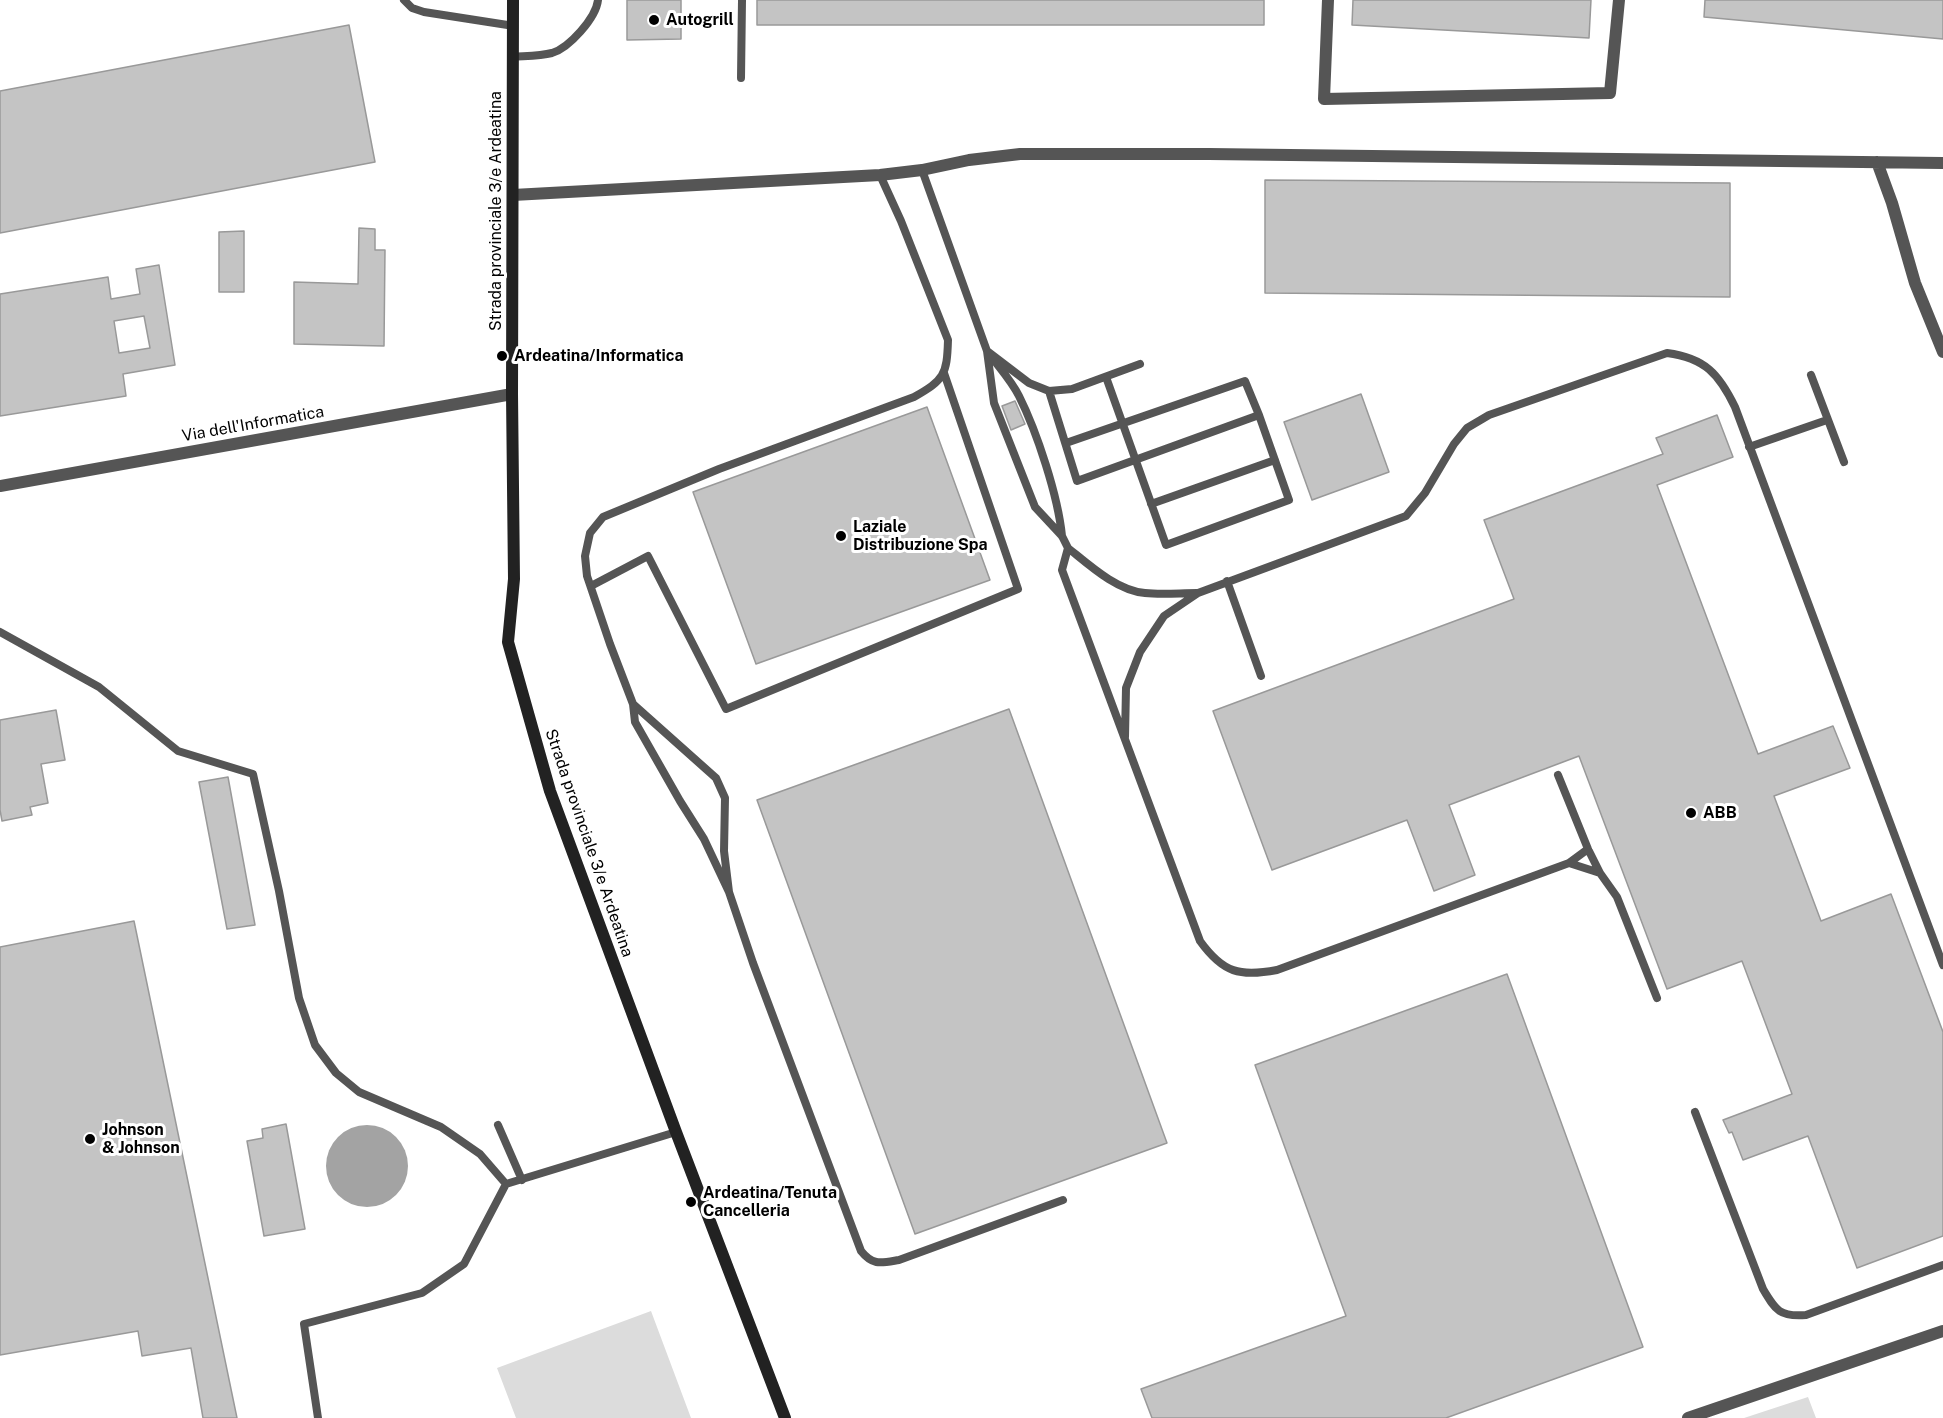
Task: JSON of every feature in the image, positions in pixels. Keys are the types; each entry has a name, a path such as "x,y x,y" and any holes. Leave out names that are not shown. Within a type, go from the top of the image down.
{"main road":[{"name":"Strada provinciale 3/e Ardeatina","path":"513,0 514,579 508,642 550,791 785,1418"}],"street":[{"path":"1328,0 1324,99 1610,93 1619,0"},
{"path":"513,195 880,175 922,171 969,160 1020,154 1209,154 1943,163"},
{"path":"1877,162 1892,203 1915,283 1943,352"},
{"name":"Via dell'Informatica","path":"0,486 512,394"},
{"path":"1688,1418 1943,1330"}],"lane":[{"path":"404,0 412,8 424,12 514,26"},
{"path":"513,57 554,52 561,48 577,36 589,22 598,0"},
{"path":"741,78 742,0"},
{"path":"922,171 987,351 994,403 1035,507 1062,536 1068,548 1097,572 1119,584 1143,593 1198,593"},
{"path":"880,175 901,221 948,340 948,359 944,373 935,385 914,397 719,469 603,517 590,533 585,556 591,586 633,704 635,722 704,839 729,892 753,963 861,1251 868,1260 879,1263 899,1260 1064,1200"},
{"path":"987,351 1029,383 1049,391 1072,389 1140,364"},
{"path":"987,351 1018,395 1041,453 1060,515 1062,536"},
{"path":"1125,741 1126,688 1140,652 1164,616 1198,593 1227,581 1406,516 1425,493 1454,444 1467,428 1489,416 1667,353 1683,355 1711,370 1724,383 1943,965"},
{"path":"591,586 648,556 726,710 1018,589 944,373"},
{"path":"1811,375 1844,462"},
{"path":"1065,443 1122,424 1245,381 1289,500 1166,545 1122,424 1106,377"},
{"path":"1049,391 1077,481 1259,415"},
{"path":"1749,447 1827,420"},
{"path":"1151,504 1275,460"},
{"path":"1068,548 1062,570 1200,941 1212,957 1230,970 1251,975 1277,970 1569,863 1588,849"},
{"path":"1227,581 1261,676"},
{"path":"0,632 99,687 178,751 253,774 279,891 299,998 315,1045 336,1073 359,1092 441,1127 480,1154 506,1184"},
{"path":"633,704 717,778 725,798 724,851 729,892"},
{"path":"1558,775 1588,849 1600,873 1617,897 1657,998"},
{"path":"1569,863 1600,873"},
{"path":"1695,1112 1762,1289 1779,1312 1789,1316 1806,1315 1943,1265"},
{"path":"498,1125 522,1180"},
{"path":"318,1418 304,1324 422,1293 464,1263 506,1184 676,1132"}],"shaded area":[{"path":"367,1125 383,1128 396,1137 405,1150 408,1166 405,1182 396,1195 383,1204 367,1207 351,1204 338,1195 329,1182 326,1166 329,1150 338,1137 351,1128"},
{"path":"651,1311 691,1418 516,1418 497,1368"},
{"path":"1808,1397 1816,1418 1744,1418"}],"building":[{"name":"Autogrill","path":"627,0 681,0 681,39 627,40"},
{"path":"757,0 1264,0 1264,25 757,25"},
{"path":"1353,0 1591,0 1589,38 1352,25"},
{"path":"1705,0 1943,0 1943,39 1704,17"},
{"path":"349,25 375,162 0,233 0,91"},
{"path":"1265,180 1730,183 1730,297 1265,293"},
{"path":"359,228 375,229 375,250 385,250 384,346 294,344 294,282 358,284"},
{"path":"244,231 244,292 219,292 219,232"},
{"path":"159,265 175,365 123,374 126,396 0,416 0,294 108,277 111,299 140,294 136,269","holes":["144,316 150,348 119,353 114,321"]},
{"path":"1361,394 1389,472 1312,500 1284,422"},
{"path":"1015,401 1025,424 1011,430 1002,406"},
{"name":"Laziale Distribuzione Spa","path":"927,407 990,580 756,664 693,492"},
{"name":"ABB","path":"1717,415 1733,457 1657,485 1758,754 1833,726 1850,768 1774,796 1821,921 1891,894 1943,1032 1943,1236 1857,1268 1808,1136 1743,1160 1732,1132 1729,1133 1723,1120 1792,1094 1742,961 1667,989 1579,756 1449,805 1475,875 1434,891 1407,820 1272,870 1213,711 1514,599 1484,520 1663,454 1656,438"},
{"path":"1009,709 1167,1143 915,1234 757,800"},
{"path":"56,710 65,760 41,764 48,803 30,807 32,815 2,821 0,720"},
{"path":"228,777 255,925 227,929 199,782"},
{"name":"Johnson & Johnson","path":"134,921 237,1418 203,1418 191,1348 142,1356 138,1331 0,1355 0,947"},
{"path":"1507,974 1643,1347 1446,1418 1152,1418 1141,1389 1346,1316 1255,1065"},
{"path":"286,1124 305,1229 264,1236 247,1141 263,1138 262,1129"}],"place":[{"name":"Autogrill","path":"654,20"},
{"name":"Ardeatina/Informatica","path":"502,356"},
{"name":"Laziale Distribuzione Spa","path":"841,536"},
{"name":"ABB","path":"1691,813"},
{"name":"Johnson & Johnson","path":"90,1139"},
{"name":"Ardeatina/Tenuta Cancelleria","path":"691,1202"}]}
